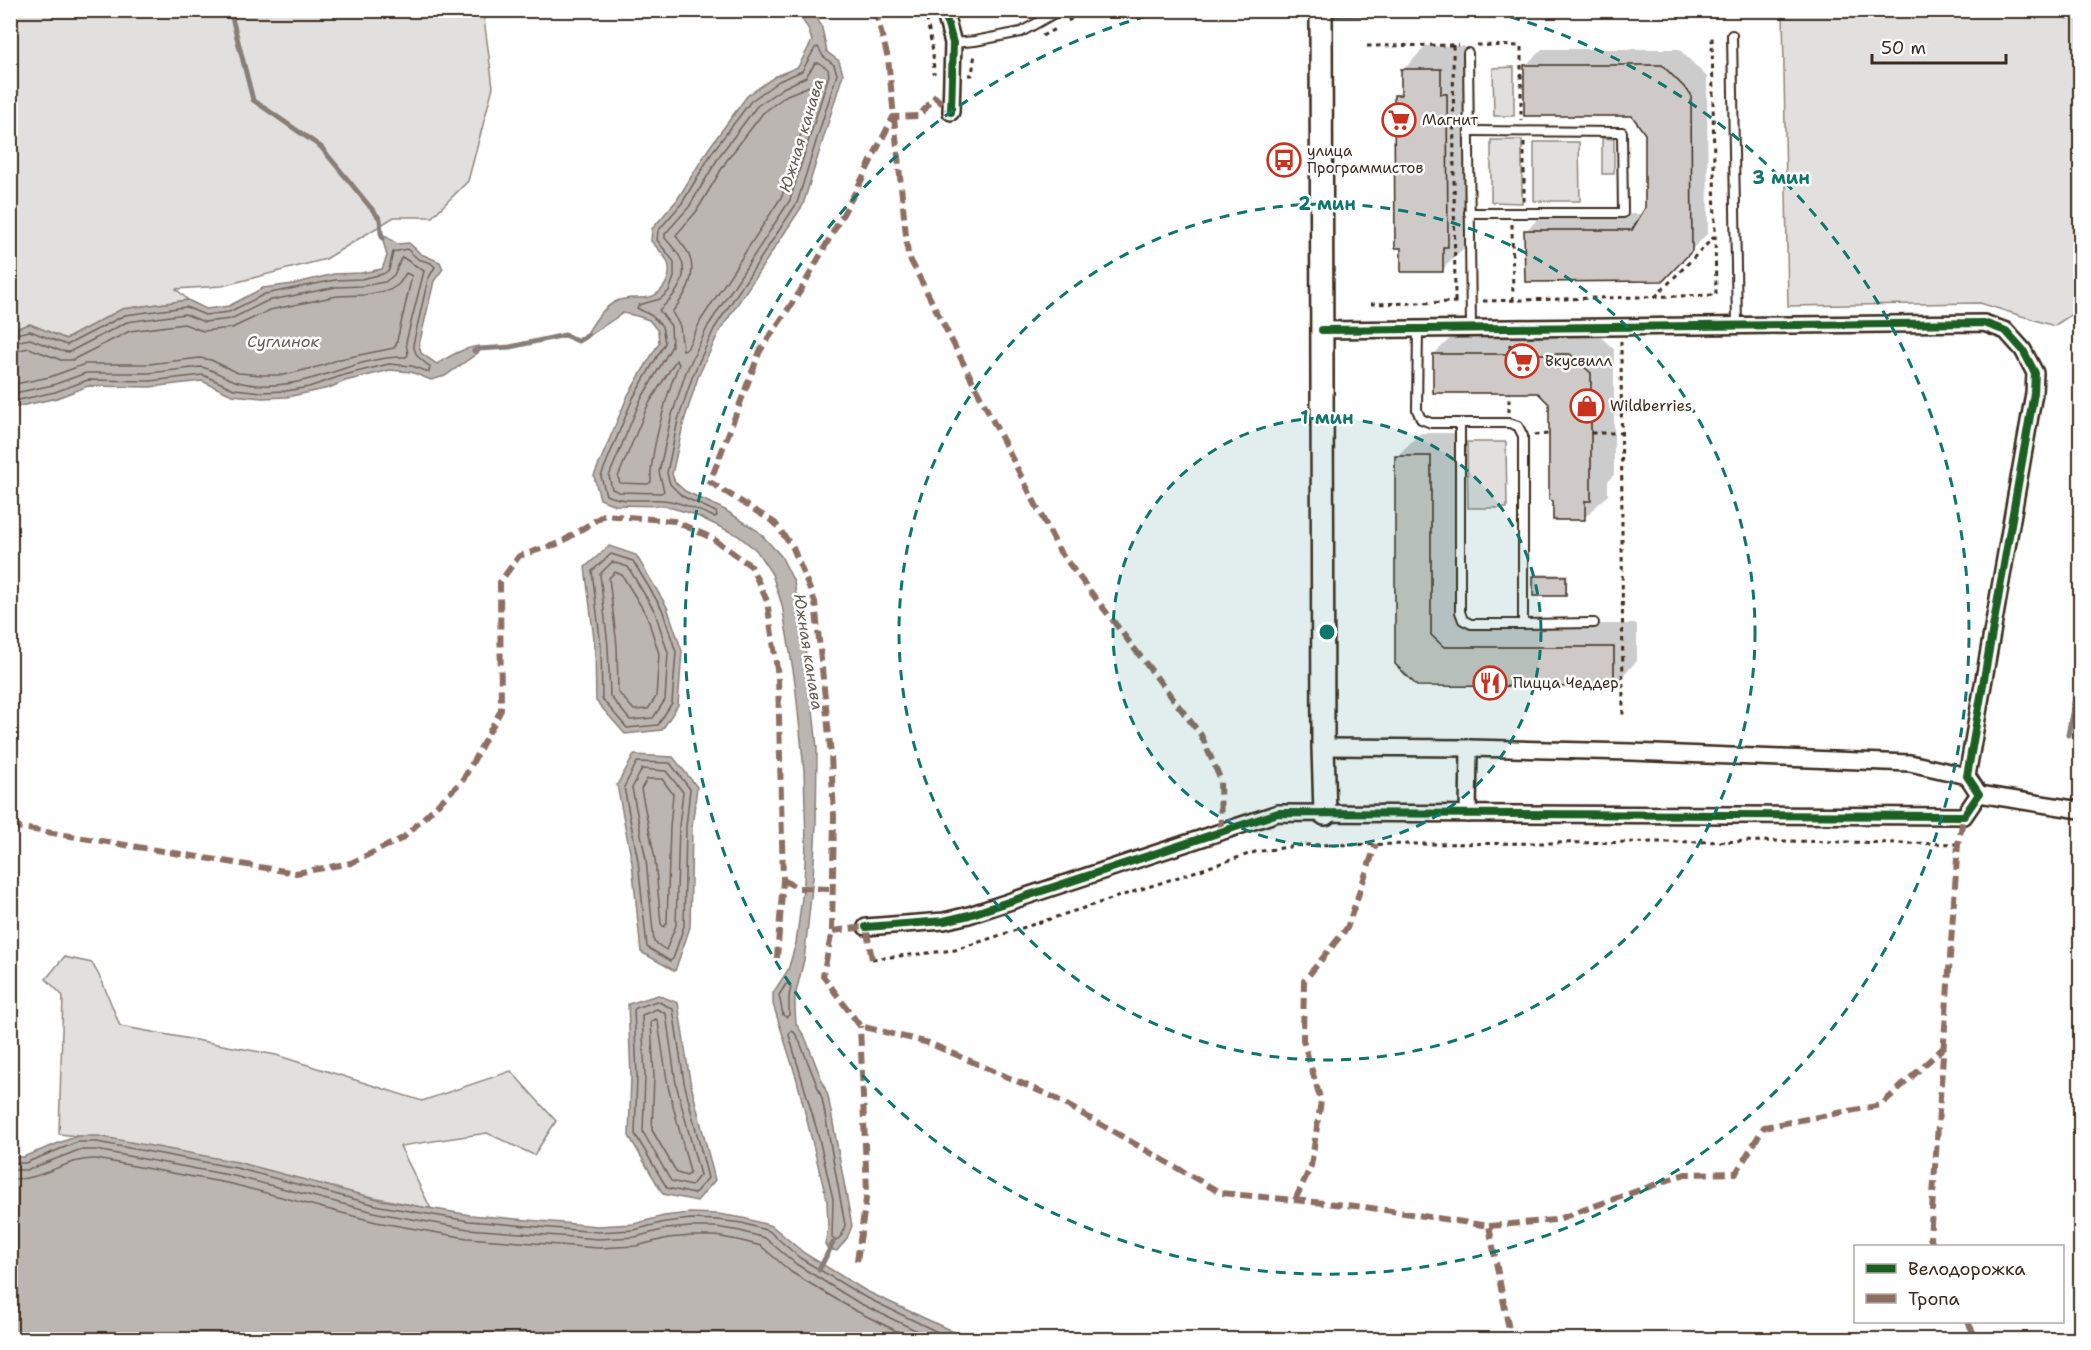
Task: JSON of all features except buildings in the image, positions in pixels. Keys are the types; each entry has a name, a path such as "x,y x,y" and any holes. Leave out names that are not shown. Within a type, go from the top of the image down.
{"street":[{"path":"944,10 953,43 951,112"},
{"path":"1321,11 1325,814"},
{"path":"1322,330 1984,323 2006,331 2023,350 2035,372 2034,393 1967,776"},
{"path":"1323,747 1631,752 1910,763 1967,776 1979,794 2080,810"},
{"path":"1468,814 1469,748"},
{"path":"866,927 944,921 969,915 1278,813 1964,816 1979,794"}],"lane":[{"path":"953,43 1021,32 1060,10"},
{"path":"1321,11 1484,10"},
{"path":"1732,35 1737,326"},
{"path":"1468,54 1471,328"},
{"path":"1469,131 1622,132 1623,213 1470,213"},
{"path":"1418,329 1418,410 1421,419 1431,423 1509,423 1518,426 1523,435 1523,624"},
{"path":"1460,423 1460,612 1463,620 1471,624 1594,624"}],"path":[{"path":"925,10 933,51 934,76 972,75 976,51"},
{"path":"1039,37 1048,34"},
{"path":"1371,304 1716,295 1712,35"},
{"path":"1454,45 1455,302"},
{"path":"1367,46 1465,45"},
{"path":"1476,45 1521,46 1524,207"},
{"path":"1512,223 1513,301"},
{"path":"1656,297 1714,237"},
{"path":"1621,327 1623,717"},
{"path":"1509,393 1509,423"},
{"path":"1591,433 1622,433"},
{"path":"872,959 955,950 1255,852 1302,845 1763,841 1958,844"}],"shaded area":[{"path":"11,11 483,11 493,87 468,181 432,217 394,217 326,259 222,286 176,289 188,300 122,309 66,339 30,324 11,330"},
{"path":"1783,11 2059,11 2067,19 2080,18 2080,309 2054,326 1980,303 1788,306"},
{"path":"1514,67 1514,116 1494,116 1493,68"},
{"path":"1602,138 1614,139 1614,174 1602,174"},
{"path":"1491,140 1522,140 1522,203 1491,202"},
{"path":"1534,142 1579,142 1580,201 1534,201"},
{"path":"1467,442 1506,442 1507,508 1468,508"},
{"path":"64,957 92,963 102,981 120,1026 276,1055 422,1101 511,1071 556,1121 534,1155 487,1133 400,1146 431,1209 59,1134 63,996 46,979"}],"water":[{"path":"796,11 814,11 822,28 827,52 839,61 843,74 803,205 719,332 698,377 684,421 672,474 675,482 685,491 725,510 758,531 781,556 794,582 809,672 817,748 813,878 804,960 795,996 795,1010 796,1024 805,1037 828,1096 852,1226 847,1238 837,1251 828,1249 825,1244 828,1229 827,1201 797,1080 773,1004 773,993 788,970 796,943 804,882 806,842 804,770 795,682 782,605 772,574 756,550 737,535 693,514 665,506 615,505 600,499 594,476 628,395 659,343 658,331 649,320 623,313 583,340 597,318 611,304 625,299 650,297 662,289 668,279 669,268 663,255 651,241 652,229 677,200 709,148 747,96 776,76 798,67 812,41 808,28"},
{"name":"Суглинок","path":"381,233 397,244 409,243 421,254 440,262 443,269 434,281 419,345 421,353 437,364 462,350 479,346 479,352 445,376 431,380 411,372 390,370 345,381 329,388 287,397 262,398 232,395 202,381 150,387 88,386 57,398 11,408 11,330 30,324 66,339 122,309 188,300 206,309 229,306 263,288 293,284 334,274 361,273 382,269 387,256"},
{"path":"609,546 636,555 667,607 682,651 678,705 662,730 625,734 596,701 595,647 585,567"},
{"path":"634,755 673,757 697,787 692,827 690,927 675,971 641,952 632,862 617,785"},
{"path":"658,995 678,1003 690,1081 715,1180 697,1201 663,1194 629,1136 631,1076 628,1004"},
{"path":"77,1136 98,1136 237,1162 381,1200 470,1215 598,1226 634,1224 664,1216 690,1213 743,1218 772,1226 804,1253 866,1291 969,1339 11,1339 11,1157 23,1157"}],"waterway":[{"path":"230,10 253,100 321,147 380,219 383,238"},
{"path":"474,351 510,347 565,335 578,341 588,335"},
{"path":"2068,735 2080,672"},
{"name":"Южная канава","path":"819,1270 833,1243"}],"marked path":[{"path":"875,10 888,58 908,255 1060,552 1201,735 1220,778 1221,832"},
{"path":"832,931 834,816 831,755 815,602 793,548 775,523 710,482 760,351 801,290 858,187 893,117 919,116 935,97 951,112"},
{"path":"10,826 296,873 351,863 403,838 463,780 501,710 500,582 519,556 560,543 604,515 674,521 712,538 751,566 767,601 778,676 783,880 777,958"},
{"path":"1934,1245 1930,1238 1958,844 1964,816"},
{"path":"1295,1200 1311,1166 1321,1101 1303,1040 1304,981 1347,928 1376,844"},
{"path":"783,880 798,888 833,889"},
{"path":"872,959 866,927 832,931 823,976 860,1026 929,1043 1051,1096 1221,1193 1365,1207 1489,1226 1511,1340"},
{"path":"857,1261 867,1192 860,1026"},
{"path":"1489,1226 1555,1220 1685,1174 1736,1173 1764,1127 1881,1105 1943,1048"},
{"path":"1968,1323 1977,1340"}],"cycle path":[{"path":"944,10 953,43 951,112"},
{"path":"866,927 944,921 969,915 1278,813 1964,816 1979,794 1967,776 2034,393 2035,373 2023,350 2006,331 1984,323 1322,330"}],"place":[{"name":"Магнит","path":"1399,120"},
{"name":"улица Программистов","path":"1284,160"},
{"name":"Вкусвилл","path":"1522,361"},
{"name":"Wildberries","path":"1587,406"},
{"name":"Пицца Чеддер","path":"1490,683"}]}
